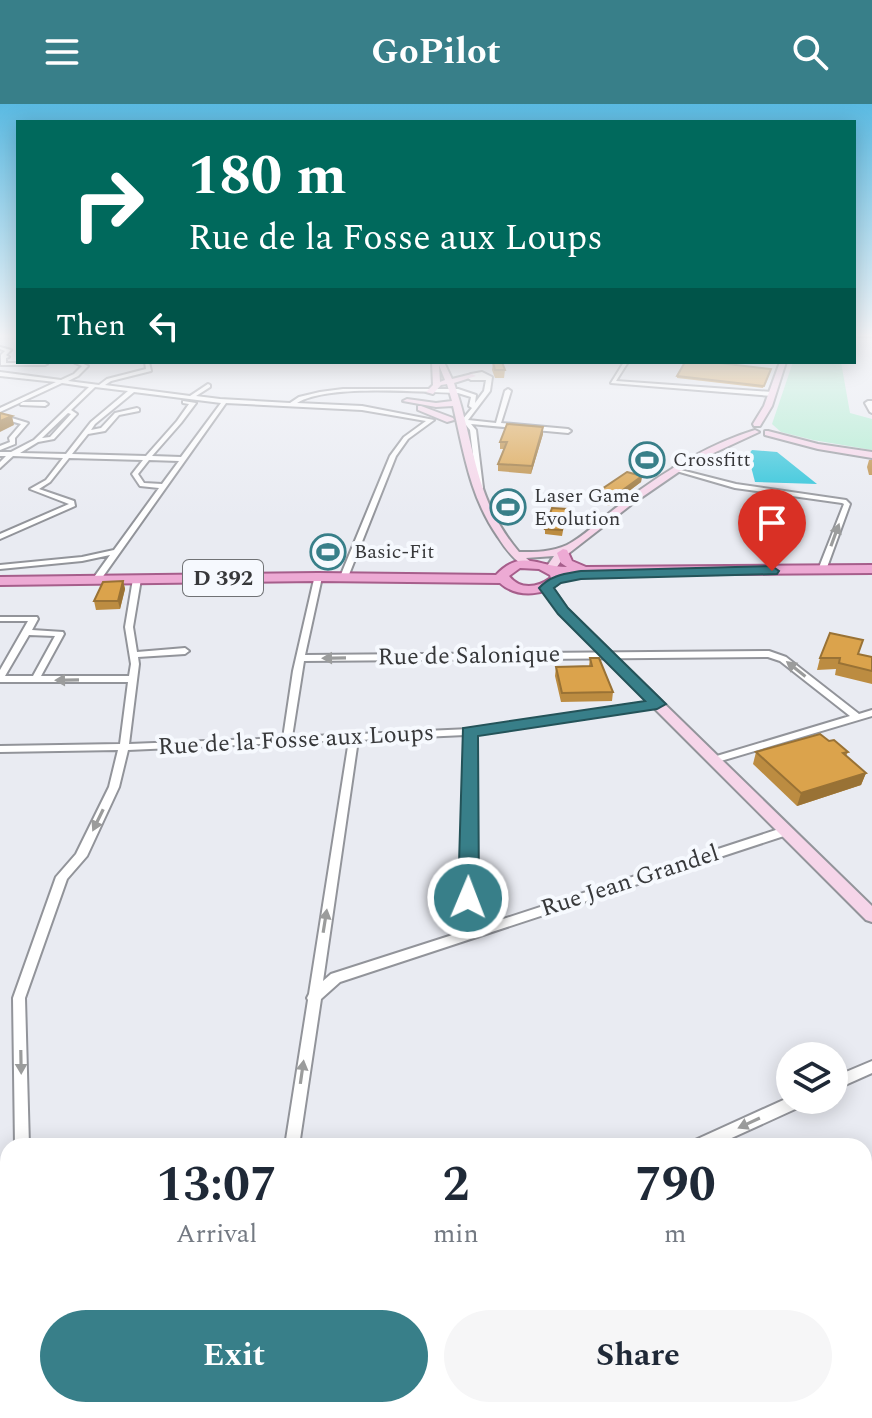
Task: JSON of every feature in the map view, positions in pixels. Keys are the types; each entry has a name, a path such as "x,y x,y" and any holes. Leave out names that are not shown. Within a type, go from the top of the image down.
{"main road":[{"path":"449,395 465,454 508,568"},
{"path":"761,429 772,395"},
{"path":"404,400 451,404"},
{"path":"404,400 450,420"},
{"path":"451,404 450,420 463,482 477,515 508,568"},
{"path":"465,454 467,421"},
{"path":"531,564 561,554 703,453 761,429 818,446 872,453"},
{"path":"463,482 478,488"},
{"path":"508,568 575,544"},
{"path":"561,554 569,565 587,571"},
{"path":"561,554 552,577 563,611"},
{"name":"D 392","path":"0,583 347,577 531,564 552,577 717,571"},
{"name":"D 392","path":"508,568 515,588 531,590 552,577 587,571 872,569"},
{"path":"531,590 563,611 872,916"}],"street":[{"path":"0,413 35,395"},
{"path":"36,441 61,413 69,411 87,395"},
{"path":"4,536 73,505 72,502 33,489 48,481 86,432 127,395"},
{"path":"145,395 367,409 431,420 406,438 393,456 347,577"},
{"path":"163,486 142,485 135,477 145,458 162,444 199,395"},
{"path":"290,405 295,399 311,395"},
{"path":"358,395 404,400"},
{"path":"399,395 404,400"},
{"path":"467,421 472,395"},
{"path":"472,406 483,395"},
{"path":"498,425 507,395"},
{"path":"367,409 375,398"},
{"path":"96,580 224,402"},
{"path":"872,403 868,403 872,411"},
{"path":"17,404 45,404"},
{"path":"86,432 103,430 117,414 137,410"},
{"path":"0,466 11,455 36,441 52,438 74,414 69,411"},
{"path":"0,413 25,423 12,438 13,443 0,451"},
{"path":"467,421 568,431"},
{"path":"467,421 473,430 478,488"},
{"path":"178,423 204,428"},
{"path":"0,451 11,455 67,458 181,459"},
{"path":"677,470 735,486 844,501 847,504 822,570"},
{"path":"0,567 82,559 114,552"},
{"path":"287,740 300,658 318,577"},
{"path":"22,1138 19,998 62,877 81,856 114,787 124,748 133,679 129,627 137,579"},
{"path":"0,619 34,619 0,679 133,679"},
{"path":"26,632 60,634 35,680"},
{"path":"133,655 185,651"},
{"name":"Rue de Salonique","path":"300,658 775,655 857,717"},
{"name":"Rue de la Fosse aux Loups","path":"0,749 124,748 470,732 657,704"},
{"path":"714,760 872,713"},
{"path":"470,732 468,898 474,932"},
{"path":"293,1138 354,737"},
{"name":"Rue Jean Grandel","path":"313,998 336,978 786,831"},
{"path":"848,1078 872,1067"},
{"path":"716,1138 776,1110"}],"green space":[{"path":"782,395 847,395 850,413 872,419 872,450 781,432 772,424"}],"water":[{"path":"752,450 777,452 817,484 755,482 748,455"}],"building":[{"path":"0,413 12,416 0,421"},
{"path":"507,424 543,427 532,466 498,464 507,442 500,442"},
{"path":"627,472 642,476 609,500 593,495"},
{"path":"552,508 567,509 562,530 545,529"},
{"path":"123,581 118,601 94,601 103,582"},
{"path":"830,633 863,640 858,654 872,657 872,671 839,663 840,658 820,658"},
{"path":"590,658 599,658 613,692 562,693 556,667 592,666"},
{"path":"820,734 829,741 834,740 848,752 843,753 866,773 801,793 756,752"}],"place":[{"name":"Crossfitt","path":"647,460"},
{"name":"Laser Game Evolution","path":"508,507"},
{"name":"Basic-Fit","path":"328,552"}],"route":[{"path":"468,898 470,732 657,704 563,611 547,588 557,579 581,575 772,571"}]}
